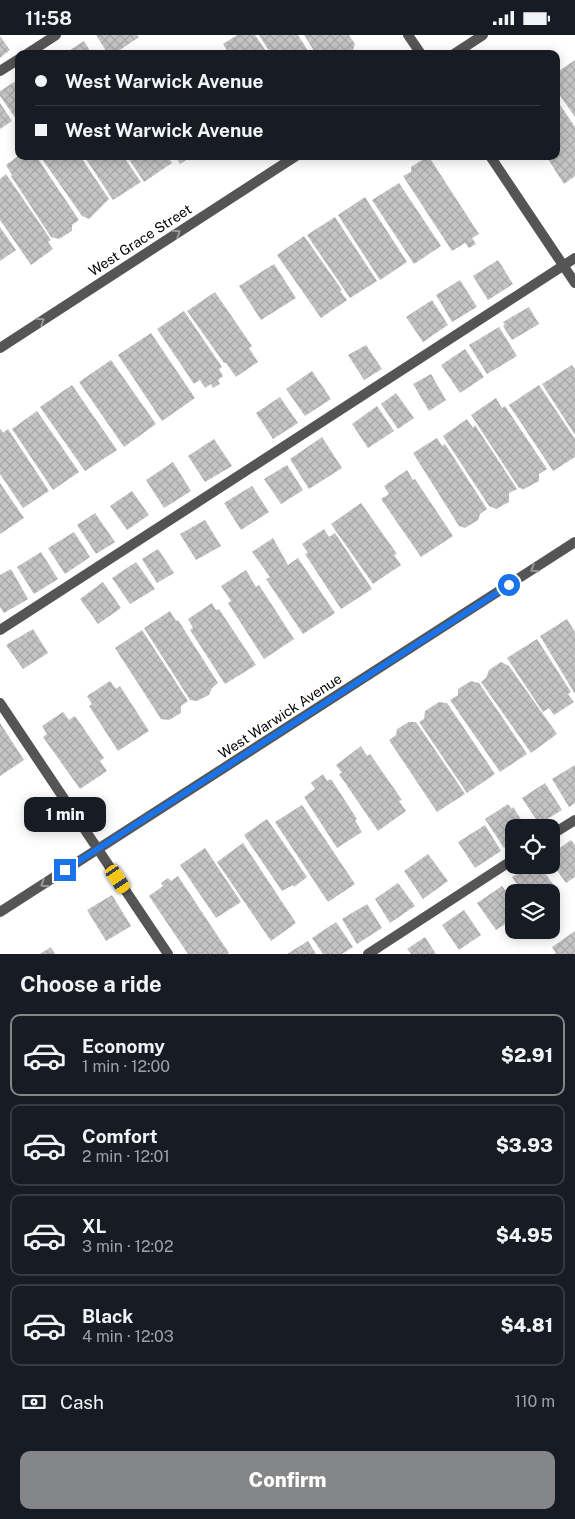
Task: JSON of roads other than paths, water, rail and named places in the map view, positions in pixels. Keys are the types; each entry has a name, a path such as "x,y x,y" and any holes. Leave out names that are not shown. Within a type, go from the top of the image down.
{"street":[{"path":"33,50 56,35"},
{"path":"408,35 418,50"},
{"path":"460,50 483,35"},
{"path":"0,71 15,62"},
{"name":"West Grace Street","path":"0,348 290,160"},
{"path":"493,160 575,283"},
{"path":"0,630 575,258"},
{"name":"West Warwick Avenue","path":"0,913 575,542"},
{"path":"0,703 168,954"},
{"path":"560,829 575,820"},
{"path":"368,954 505,865"}]}
